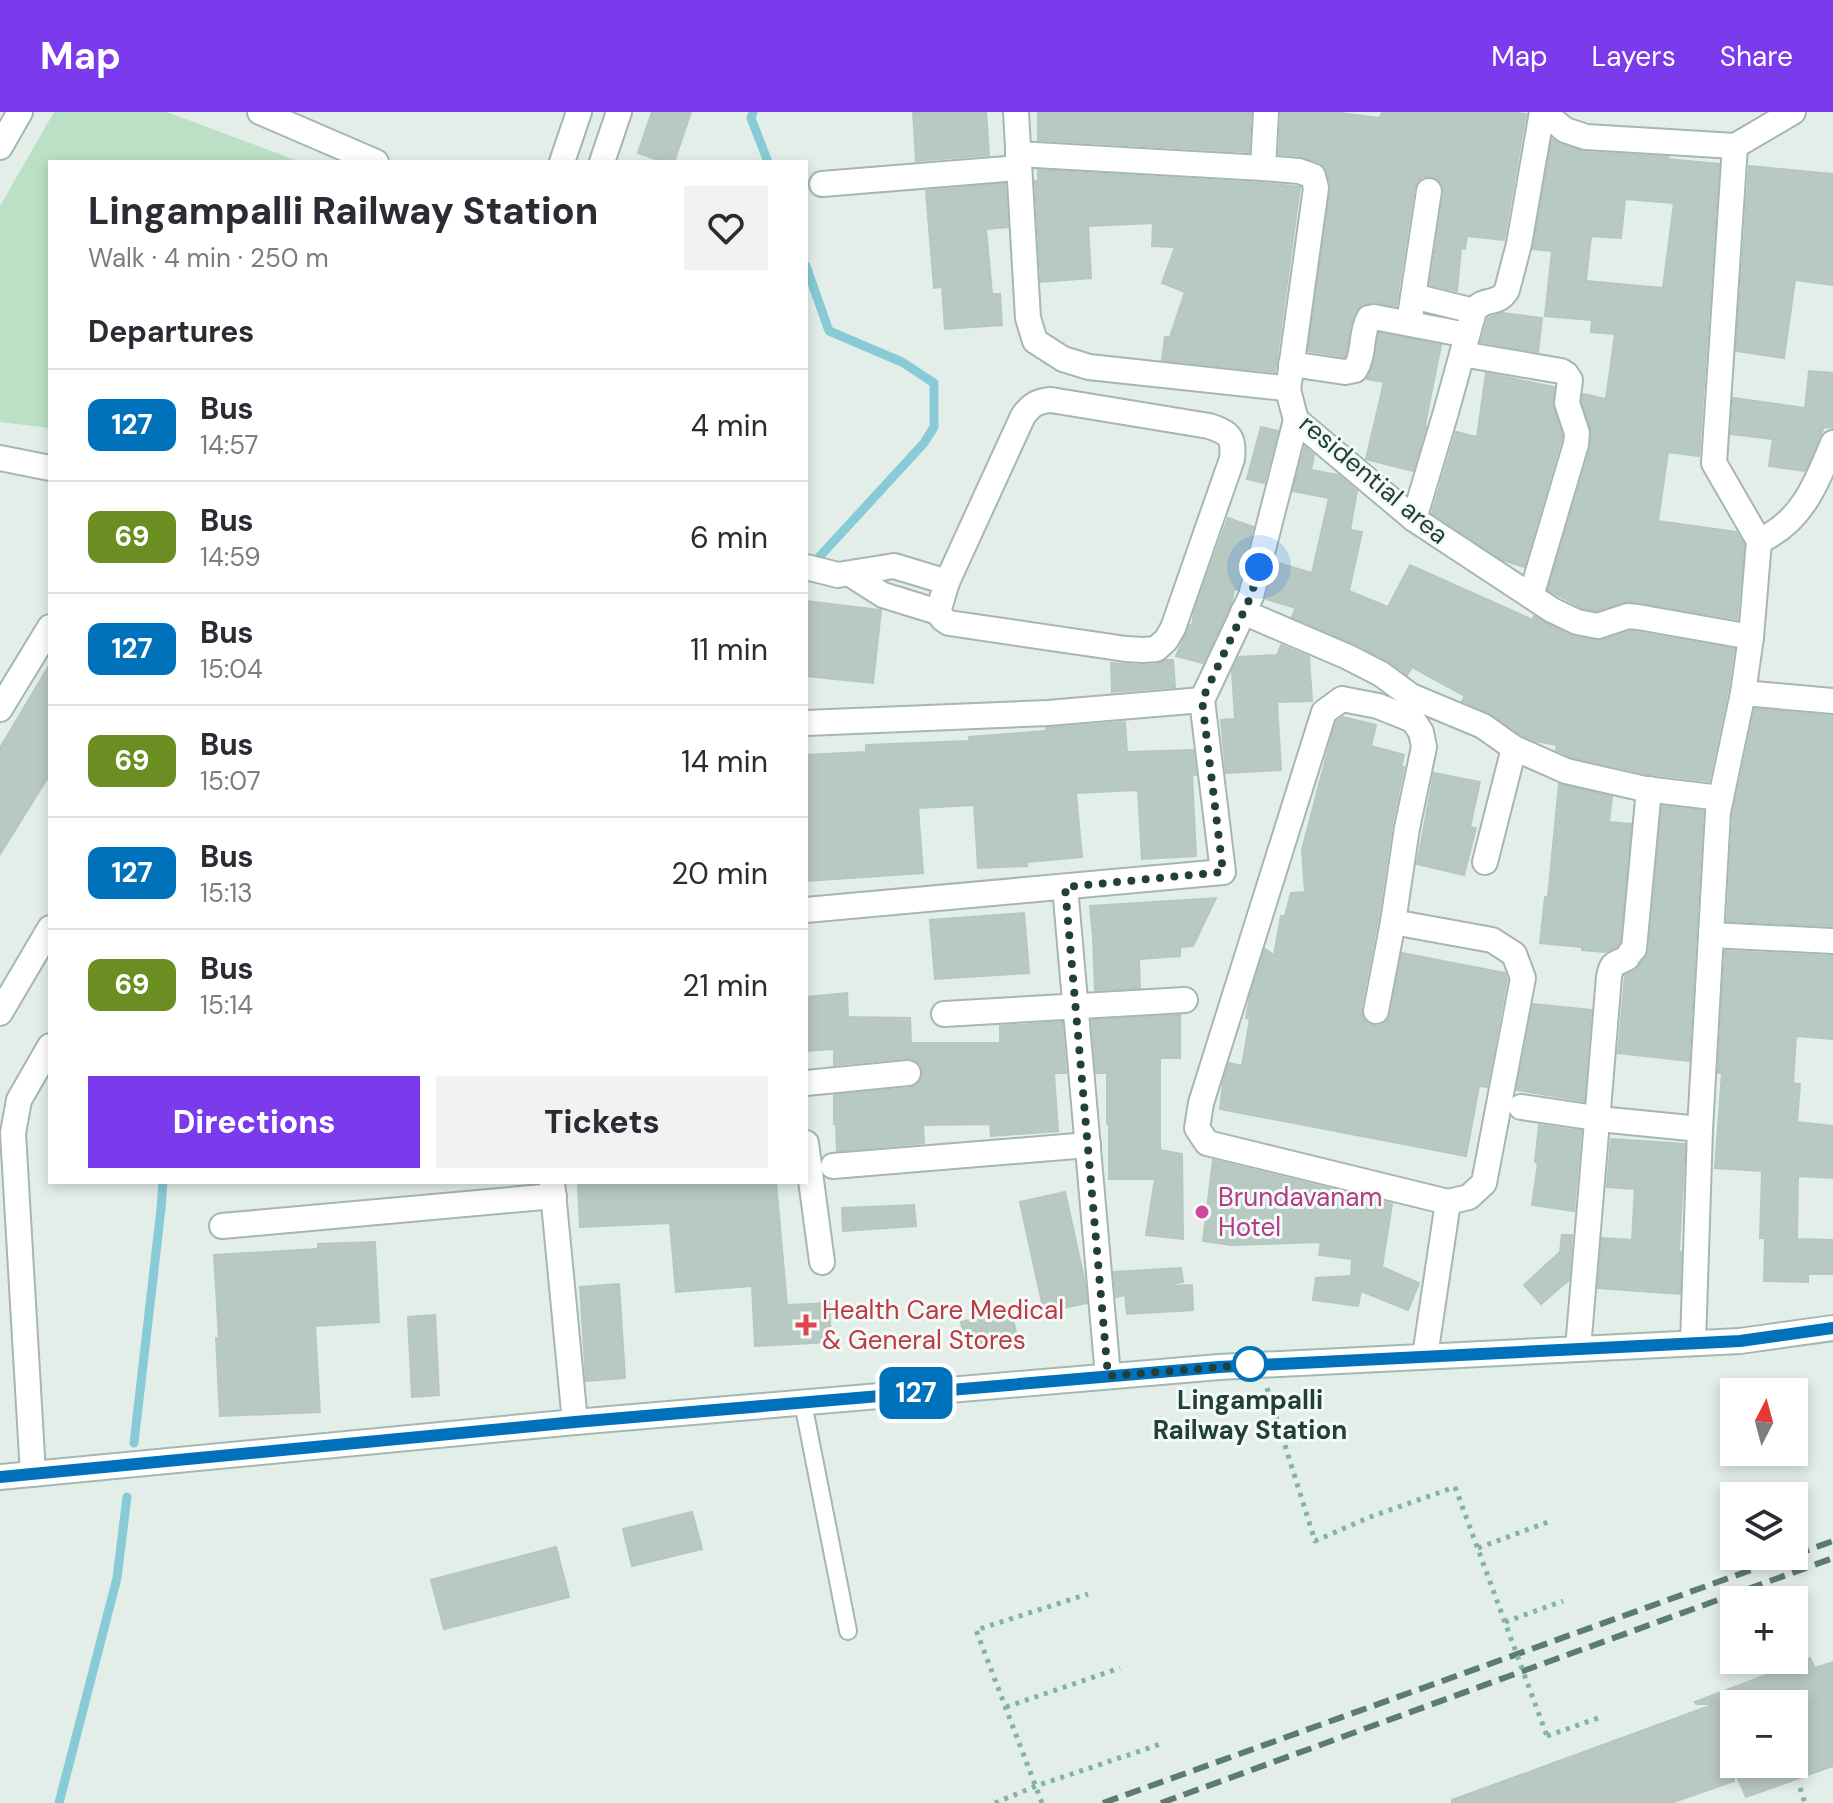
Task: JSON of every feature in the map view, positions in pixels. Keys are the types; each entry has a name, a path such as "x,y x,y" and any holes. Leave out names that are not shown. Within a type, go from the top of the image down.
{"street":[{"path":"0,147 20,112"},
{"path":"260,112 371,160"},
{"path":"563,160 579,112"},
{"path":"603,160 619,112"},
{"name":"residential area","path":"1016,112 1028,318 1035,341 1063,359 1089,367 1288,390 1296,420 1414,519 1552,610 1577,622 1598,626 1628,616 1751,637"},
{"path":"1263,168 1266,112"},
{"path":"1414,519 1474,311 1484,301 1503,297 1507,290 1519,244 1543,112 1565,130 1586,137 1735,146 1793,112"},
{"path":"1693,1343 1700,1129 1718,812 1743,693 1759,541 1714,463 1735,146"},
{"path":"822,184 1018,161 1263,168 1307,173 1313,176 1316,188 1288,390"},
{"path":"1409,323 1429,191"},
{"path":"1413,296 1474,311"},
{"path":"1291,364 1345,372 1355,370 1360,363 1365,326 1369,318 1379,317 1409,323 1465,344 1566,374 1570,380 1567,403 1577,433 1576,444 1531,596"},
{"path":"808,567 844,575 883,595 938,612 949,623 1126,649 1156,649 1173,628 1232,459 1230,436 1209,426 1064,401 1041,401 1031,405 1023,416 947,582 938,612"},
{"path":"808,910 1223,872 1202,700 1251,596 1296,420"},
{"path":"1759,541 1772,536 1799,513 1833,443"},
{"path":"0,458 48,468"},
{"path":"844,575 894,566 947,582"},
{"path":"1243,612 1348,657 1381,674 1411,696 1483,726 1514,748 1566,771 1649,789 1721,798"},
{"path":"0,709 48,630"},
{"path":"1743,693 1833,701"},
{"path":"1376,1011 1424,747 1421,732 1413,720 1378,706 1342,699 1324,712 1201,1103 1197,1128 1207,1143 1448,1202 1469,1197 1484,1183 1523,978 1514,954 1492,940 1393,922"},
{"path":"808,723 1048,713 1202,700"},
{"path":"1485,862 1514,748"},
{"path":"1578,1349 1609,977 1611,967 1634,949 1649,789"},
{"path":"1065,887 1108,1376"},
{"path":"0,1013 48,931"},
{"path":"1711,935 1833,941"},
{"path":"944,1014 1185,1000"},
{"path":"33,1474 13,1133 19,1100 48,1049"},
{"path":"808,1083 908,1073"},
{"path":"1521,1107 1700,1129"},
{"path":"833,1166 1088,1145"},
{"path":"808,1158 822,1262"},
{"path":"222,1226 553,1189 575,1422"},
{"path":"1425,1356 1448,1202"},
{"path":"0,1477 575,1422 1108,1376 1260,1364 1740,1341 1833,1328"}],"lane":[{"path":"803,1403 848,1631"}],"path":[{"path":"1260,1364 1315,1541 1370,1517 1455,1487 1547,1736 1598,1718"},
{"path":"1478,1548 1548,1522"},
{"path":"1042,1803 976,1630 1088,1594"},
{"path":"1505,1622 1563,1601"},
{"path":"1006,1707 1120,1668"},
{"path":"995,1803 1161,1744"},
{"path":"1800,1788 1805,1803"}],"green space":[{"path":"54,112 167,112 296,160 48,160 48,428 0,422 0,206"}],"building":[{"path":"652,112 691,112 675,160 658,160 638,153"},
{"path":"913,112 986,112 989,155 916,161"},
{"path":"1038,112 1251,112 1249,152 1038,140"},
{"path":"1281,112 1333,112 1380,118 1382,112 1526,114 1504,240 1467,236 1465,249 1461,248 1457,291 1430,285 1444,192 1438,179 1423,177 1414,189 1396,306 1372,302 1359,307 1352,320 1345,357 1308,351 1331,185 1325,167 1319,162 1279,154"},
{"path":"1552,139 1585,152 1668,157 1719,164 1699,456 1668,452 1658,521 1736,532 1744,544 1737,619 1630,601 1597,611 1582,608 1548,590 1591,446 1591,429 1582,402 1583,394 1606,399 1615,334 1591,332 1592,320 1545,316 1552,251 1533,249","holes":["1625,199 1674,203 1663,288 1586,281 1591,236 1621,238"]},
{"path":"1749,166 1833,174 1833,285 1795,280 1784,358 1736,351"},
{"path":"1038,170 1300,187 1275,372 1162,360 1165,337 1170,337 1185,292 1162,283 1175,247 1152,246 1153,223 1088,226 1091,278 1041,282 1035,181 1038,181"},
{"path":"1005,184 1008,227 986,229 992,294 1000,294 1002,325 945,329 942,287 934,288 926,191"},
{"path":"1502,313 1542,318 1538,352 1481,342 1488,318"},
{"path":"1379,333 1441,345 1426,426 1413,471 1366,459 1384,382 1367,379 1374,362"},
{"path":"1809,371 1833,373 1833,428 1824,427 1805,471 1769,466 1773,439 1731,434 1733,398 1805,408"},
{"path":"1486,373 1554,387 1553,407 1561,441 1524,567 1503,560 1432,513 1456,432 1477,437"},
{"path":"1261,427 1278,431 1264,483 1247,479"},
{"path":"1305,447 1314,455 1311,470 1338,475 1357,491 1350,530 1362,532 1349,591 1388,607 1410,565 1533,620 1534,616 1574,637 1602,640 1630,631 1734,649 1709,781 1648,774 1571,757 1556,750 1557,745 1521,735 1491,714 1462,701 1465,696 1412,667 1407,675 1355,644 1292,617 1296,608 1266,599 1275,562 1312,573 1329,498 1293,491"},
{"path":"1228,518 1253,527 1237,590 1234,589 1232,601 1203,663 1176,656 1192,626 1194,612"},
{"path":"808,601 881,610 873,683 808,676"},
{"path":"1281,645 1309,657 1312,701 1277,702 1281,770 1226,773 1221,720 1235,719 1232,671 1239,657 1277,655"},
{"path":"1173,660 1175,687 1112,692 1111,663 1144,665"},
{"path":"48,667 48,777 0,854 0,748"},
{"path":"1755,709 1833,716 1833,926 1727,921 1733,814"},
{"path":"1343,717 1376,725 1371,746 1404,755 1361,1008 1362,1017 1374,1026 1388,1020 1402,953 1505,973 1507,979 1487,1087 1479,1086 1466,1156 1220,1109 1229,1063 1242,1066 1250,1019 1246,1018 1250,996 1265,949 1274,955 1281,916 1285,916 1291,893 1305,892 1302,850 1332,735 1337,721"},
{"path":"1125,722 1127,752 1193,750 1196,856 1142,859 1138,790 1076,793 1082,857 1027,862 1027,866 978,868 974,805 918,808 923,873 808,881 808,755 866,752 866,745 970,741 969,737 1046,731 1046,728"},
{"path":"1434,773 1480,782 1470,827 1476,828 1464,875 1417,864"},
{"path":"1559,784 1612,797 1609,822 1631,824 1620,942 1605,952 1540,943 1545,897 1548,897"},
{"path":"1662,806 1703,811 1689,1061 1618,1053 1625,976 1635,971 1649,950"},
{"path":"1216,898 1193,946 1180,947 1180,956 1139,959 1140,988 1095,990 1090,906"},
{"path":"1024,913 1029,973 935,979 930,920"},
{"path":"1725,951 1833,956 1833,1039 1796,1036 1793,1083 1800,1084 1797,1122 1833,1126 1833,1178 1798,1176 1797,1239 1833,1240 1833,1274 1808,1274 1808,1282 1764,1281 1765,1238 1760,1238 1762,1171 1715,1168 1722,1073 1718,1073"},
{"path":"847,993 848,1017 910,1018 911,1043 1000,1043 1000,1026 1062,1022 1066,1073 1054,1073 1058,1131 991,1136 990,1124 923,1125 924,1143 837,1151 834,1095 910,1088 917,1085 923,1072 920,1064 913,1059 834,1065 834,1049 808,1051 808,997"},
{"path":"1533,1004 1591,1010 1584,1101 1517,1090"},
{"path":"1180,1015 1180,1058 1160,1058 1160,1150 1182,1154 1183,1239 1146,1235 1155,1179 1109,1179 1107,1073 1096,1073 1092,1020"},
{"path":"1539,1125 1581,1131 1574,1211 1532,1205"},
{"path":"1611,1139 1685,1144 1680,1294 1598,1288 1602,1238 1632,1240 1635,1189 1607,1187"},
{"path":"1213,1160 1392,1204 1382,1267 1419,1283 1408,1310 1361,1291 1358,1306 1313,1300 1316,1278 1351,1276 1352,1259 1319,1255 1321,1242 1231,1245 1203,1241"},
{"path":"776,1184 787,1305 829,1303 831,1342 755,1346 752,1286 676,1292 670,1223 580,1227 578,1185"},
{"path":"1065,1192 1087,1303 1044,1312 1020,1202"},
{"path":"914,1205 916,1226 843,1231 842,1208"},
{"path":"1562,1235 1572,1235 1569,1280 1541,1304 1524,1285 1560,1252"},
{"path":"375,1242 379,1322 315,1326 320,1412 220,1416 214,1255 318,1249 318,1244"},
{"path":"1181,1268 1183,1282 1158,1287 1192,1285 1193,1310 1127,1314 1125,1295 1116,1297 1114,1272"},
{"path":"619,1284 625,1378 586,1381 580,1287"},
{"path":"1011,1311 1017,1337 966,1348 961,1322"},
{"path":"435,1315 439,1395 412,1397 408,1317"},
{"path":"692,1512 702,1549 632,1566 623,1529"},
{"path":"556,1547 569,1597 444,1629 431,1580"},
{"path":"1810,1658 1815,1668 1833,1662 1833,1766 1808,1775 1808,1690 1726,1690 1768,1674 1808,1674"},
{"path":"1720,1692 1720,1778 1734,1778 1734,1781 1671,1803 1452,1803 1452,1800 1715,1704 1696,1704"},
{"path":"1738,1778 1799,1778 1746,1797"}],"waterway":[{"path":"753,112 751,118 767,160"},
{"path":"808,272 829,331 902,362 934,383 934,427 924,443 811,566"},
{"path":"134,1443 163,1184"},
{"path":"59,1803 117,1578 127,1497"}],"railway":[{"path":"1808,1550 1833,1541"},
{"path":"1161,1803 1833,1558"},
{"path":"1103,1803 1751,1570"}],"bus line":[{"name":"127","path":"0,1477 575,1422 1219,1367 1740,1341 1833,1328"}],"place":[{"name":"Brundavanam Hotel","path":"1202,1212"},
{"name":"Health Care Medical & General Stores","path":"806,1325"},
{"name":"Lingampalli Railway Station","path":"1250,1364"}],"route":[{"path":"1250,1364 1260,1364 1108,1376 1065,887 1223,872 1202,700 1251,596 1259,567"}]}
